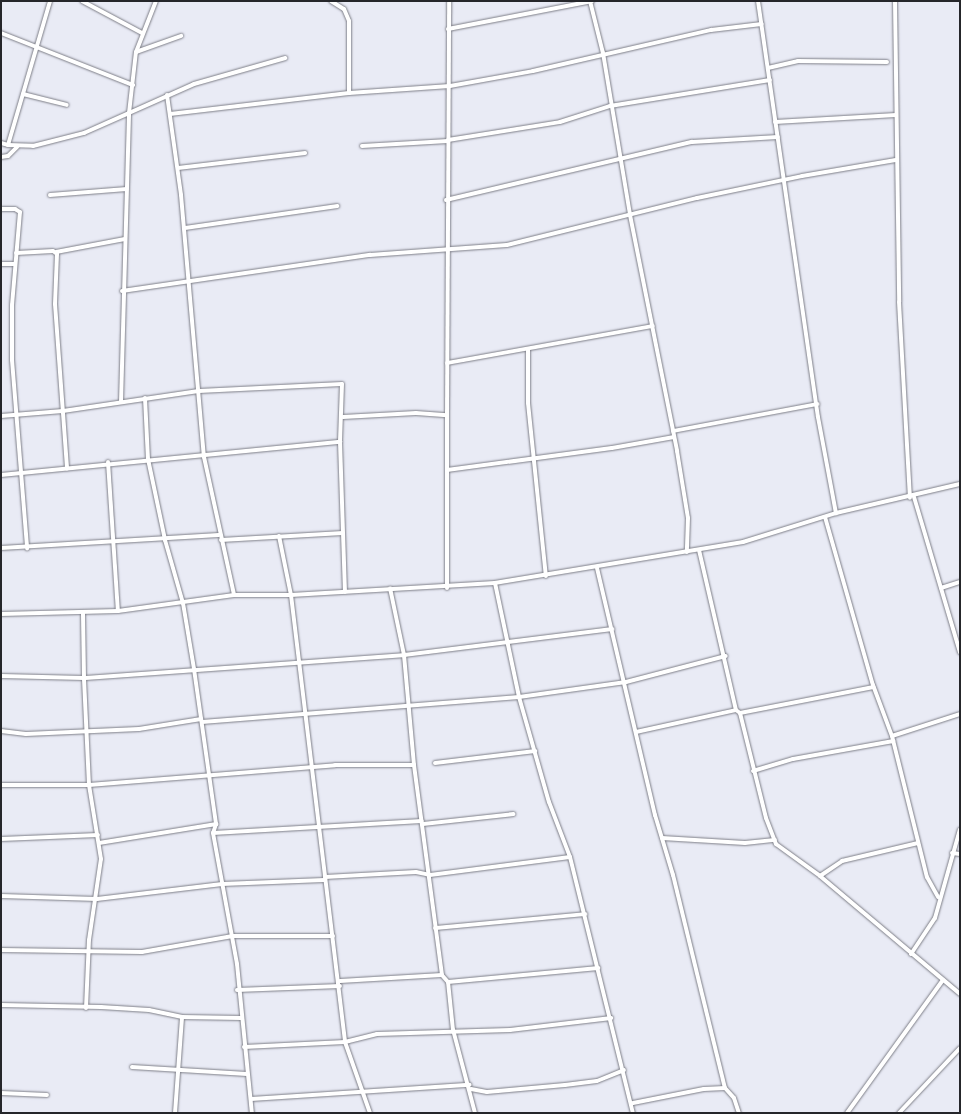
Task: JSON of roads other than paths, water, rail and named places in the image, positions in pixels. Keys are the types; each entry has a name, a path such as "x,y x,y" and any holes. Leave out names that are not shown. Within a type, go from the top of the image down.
{"street":[{"path":"8,145 50,1"},
{"path":"82,1 142,33"},
{"path":"121,402 122,291 126,239 129,113 136,52 156,1"},
{"path":"331,1 344,9 348,21 349,93"},
{"path":"447,588 446,200 450,86 449,1"},
{"path":"448,29 590,1 603,54 610,106 630,215 673,431 688,518 687,552"},
{"path":"758,1 816,404 836,513"},
{"path":"895,1 896,160 900,312 912,498 958,638 960,652"},
{"path":"170,114 349,93 450,86 711,30 762,24"},
{"path":"1,33 133,85"},
{"path":"136,52 181,36"},
{"path":"1,143 17,147 33,146 84,133 167,95 224,74 285,58"},
{"path":"768,68 798,61 887,62"},
{"path":"362,146 448,140 560,122 610,106 770,80"},
{"path":"23,94 67,105"},
{"path":"167,95 185,228 204,457 219,535 234,595"},
{"path":"775,122 896,115"},
{"path":"446,200 692,142 778,137"},
{"path":"1,157 8,156 17,147"},
{"path":"178,168 305,154"},
{"path":"122,291 370,255 507,246 630,215 785,180 896,160"},
{"path":"50,195 127,189"},
{"path":"185,228 337,206"},
{"path":"1,209 16,208 20,212 12,305 14,414 27,548"},
{"path":"16,253 56,252 126,239"},
{"path":"56,252 55,304 67,470"},
{"path":"1,264 15,264"},
{"path":"447,364 653,326"},
{"path":"528,350 528,403 546,576"},
{"path":"1,416 63,412 199,391 342,384 340,442 345,592"},
{"path":"145,398 148,459 164,540 183,604 202,720 216,824 213,833 233,936 237,990 252,1113"},
{"path":"673,431 816,404"},
{"path":"342,417 416,413 447,415"},
{"path":"447,470 674,437"},
{"path":"1,475 67,470 108,462 204,457 340,442"},
{"path":"108,462 111,544 118,611"},
{"path":"1,614 118,611 183,604 234,595 291,595 390,588 447,588 495,583 597,568 759,538 836,513 912,498 960,484"},
{"path":"825,518 874,687 892,736 927,878 938,897"},
{"path":"221,540 343,533"},
{"path":"1,548 111,544 219,535"},
{"path":"279,536 291,595 298,662 313,768 324,879 340,984 345,1042 370,1113"},
{"path":"699,550 753,771 774,840 820,876 960,994"},
{"path":"597,568 725,1088 734,1098 738,1113"},
{"path":"940,588 960,582"},
{"path":"495,583 519,697 570,857 633,1103 633,1113"},
{"path":"390,588 404,655 414,765 442,975 448,982 453,1030 470,1087 475,1113"},
{"path":"83,612 84,678 90,785 101,859 86,1008"},
{"path":"1,676 84,678 404,655 612,629"},
{"path":"1,731 26,734 139,729 202,720 305,715 519,697 626,682 726,656"},
{"path":"636,732 874,687"},
{"path":"892,736 960,714"},
{"path":"753,771 793,759 893,741"},
{"path":"435,763 535,751"},
{"path":"1,785 90,785 334,765 414,765"},
{"path":"213,833 318,826 423,823 513,814"},
{"path":"99,843 216,824"},
{"path":"911,954 935,918 938,897 960,829"},
{"path":"1,839 98,835"},
{"path":"662,838 736,842 774,840"},
{"path":"820,876 842,861 918,843"},
{"path":"952,853 960,854"},
{"path":"1,896 97,899 222,884 416,872 430,875 570,857"},
{"path":"435,928 585,914"},
{"path":"1,950 90,954 142,952 233,936 333,936"},
{"path":"448,982 598,968"},
{"path":"237,990 340,984 442,975"},
{"path":"847,1113 943,980"},
{"path":"1,1005 149,1010 182,1017 241,1018"},
{"path":"175,1113 182,1017"},
{"path":"244,1047 345,1042 378,1034 453,1030 510,1030 610,1018"},
{"path":"899,1113 960,1048"},
{"path":"132,1067 248,1074"},
{"path":"250,1099 363,1091 470,1087 487,1092 597,1081 624,1070"},
{"path":"633,1103 704,1088 725,1088"},
{"path":"1,1093 47,1095"}]}
